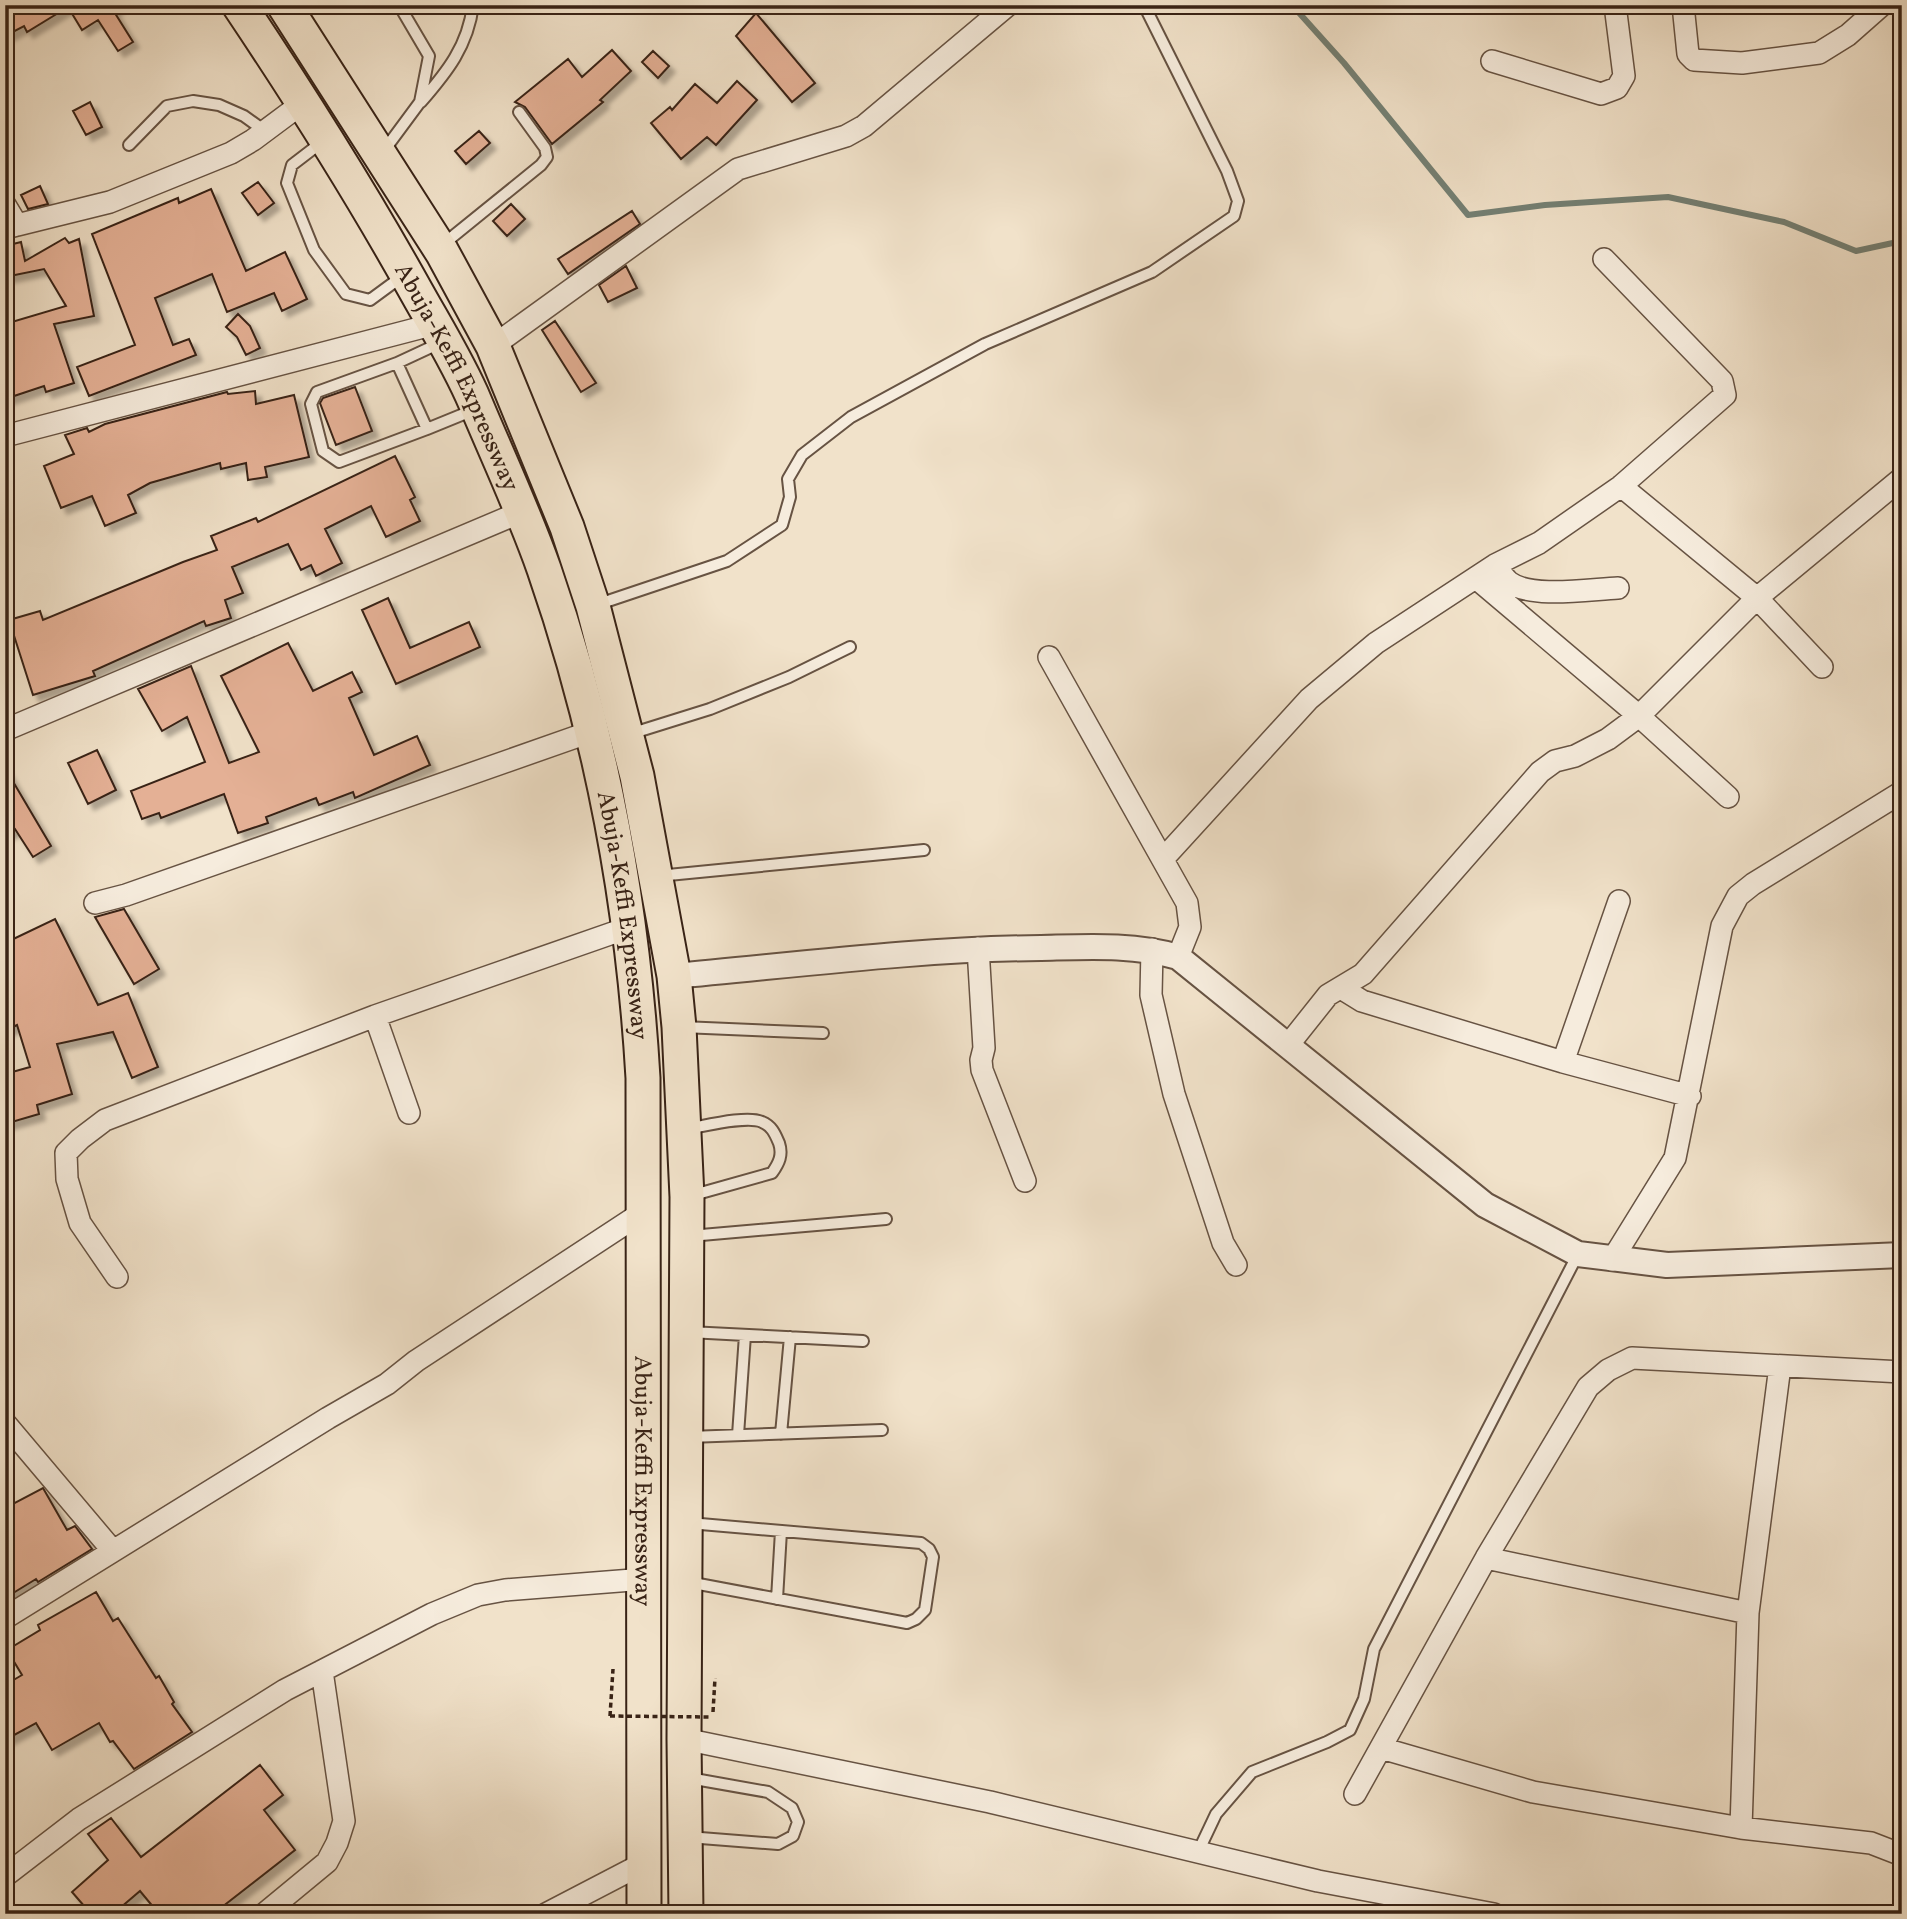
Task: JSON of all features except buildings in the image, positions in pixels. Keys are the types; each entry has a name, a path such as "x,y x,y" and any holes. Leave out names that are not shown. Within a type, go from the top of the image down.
{"highway":[{"name":"Abuja-Keffi Expressway","path":"239,5 327,138 406,273 477,408 552,594 611,820 630,927 638,995 643,1078 644,1914"},
{"name":"Abuja-Keffi Expressway","path":"284,5 439,248 493,346 567,527 593,606 627,735 674,976 688,1197 684,1739 686,1914"}],"street":[{"path":"493,346 738,169 846,136 864,127 1008,5"},
{"path":"1492,61 1601,94 1617,88 1624,76 1615,5"},
{"path":"1683,5 1688,54 1694,60 1742,63 1819,53 1848,35 1882,5"},
{"path":"5,205 11,226 110,201 231,153 304,102"},
{"path":"1163,859 1309,699 1376,643 1495,565 1539,543 1621,486 1725,396 1723,381 1604,259"},
{"path":"5,436 439,333"},
{"path":"1289,1044 1328,995 1363,974 1540,772 1555,761 1575,756 1608,739 1639,716 1756,598 1902,478"},
{"path":"1621,486 1756,598 1822,667"},
{"path":"5,730 521,512"},
{"path":"1495,565 1508,582 1522,589 1541,592 1618,588"},
{"path":"1476,578 1639,716 1728,797"},
{"path":"1049,657 1187,903 1190,927 1178,957"},
{"path":"95,903 126,895 590,732"},
{"path":"1612,1260 1675,1158 1722,926 1738,896 1752,884 1902,792"},
{"path":"1563,1062 1619,901"},
{"path":"117,1277 80,1223 67,1179 66,1153 105,1120 375,1016 630,927"},
{"path":"674,976 978,948 1152,949 1178,957 1485,1205 1578,1254 1667,1265 1902,1255"},
{"path":"978,948 984,1048 982,1070 1025,1181"},
{"path":"1152,949 1151,995 1174,1094 1223,1243 1236,1265"},
{"path":"1341,988 1362,1001 1563,1062 1689,1096"},
{"path":"375,1016 409,1113"},
{"path":"5,1618 387,1384 439,1345 643,1212"},
{"path":"1355,1794 1486,1558 1588,1387 1608,1370 1632,1357 1902,1372"},
{"path":"1741,1829 1748,1613 1780,1366"},
{"path":"5,1423 113,1551"},
{"path":"1486,1558 1748,1613"},
{"path":"5,1876 79,1819 285,1690 432,1614 478,1595 505,1590 645,1579"},
{"path":"264,1914 327,1862 344,1821 322,1671"},
{"path":"684,1739 990,1802 1318,1881 1494,1914"},
{"path":"1381,1748 1533,1792 1741,1829 1871,1843 1902,1854"},
{"path":"546,1914 571,1907 644,1863"}],"lane":[{"path":"399,5 429,56 421,102"},
{"path":"381,154 448,71 463,45 471,22 473,5"},
{"path":"593,606 727,561 782,525 790,497 788,479 802,455 851,417 985,344 1152,272 1234,216 1238,201 1227,171 1143,5"},
{"path":"128,145 167,106 193,101 219,105 244,116 264,131"},
{"path":"439,248 541,165 547,156 545,148 519,112"},
{"path":"327,138 292,165 286,183 314,250 346,294 370,300 406,273"},
{"path":"439,333 397,363 317,393 311,404 323,451 339,462 477,408"},
{"path":"397,363 427,429"},
{"path":"627,735 710,709 789,677 850,647"},
{"path":"656,876 924,850"},
{"path":"679,1027 823,1033"},
{"path":"684,1129 750,1120 762,1122 775,1131 781,1150 780,1162 772,1173 688,1197"},
{"path":"687,1236 886,1219"},
{"path":"1198,1853 1216,1814 1252,1772 1350,1730 1364,1699 1374,1649 1578,1254"},
{"path":"687,1332 863,1341"},
{"path":"738,1435 744,1335"},
{"path":"781,1434 790,1337"},
{"path":"686,1437 881,1430"},
{"path":"685,1523 921,1543 929,1549 933,1557 925,1610 907,1623 685,1582"},
{"path":"777,1599 781,1531"},
{"path":"684,1777 768,1792 792,1808 797,1822 793,1836 778,1844 685,1837"}],"path":[{"path":"613,1669 610,1716 712,1717 715,1678"}],"waterway":[{"path":"1292,5 1344,63 1468,215 1545,205 1668,197 1784,222 1856,251 1902,241"}]}
